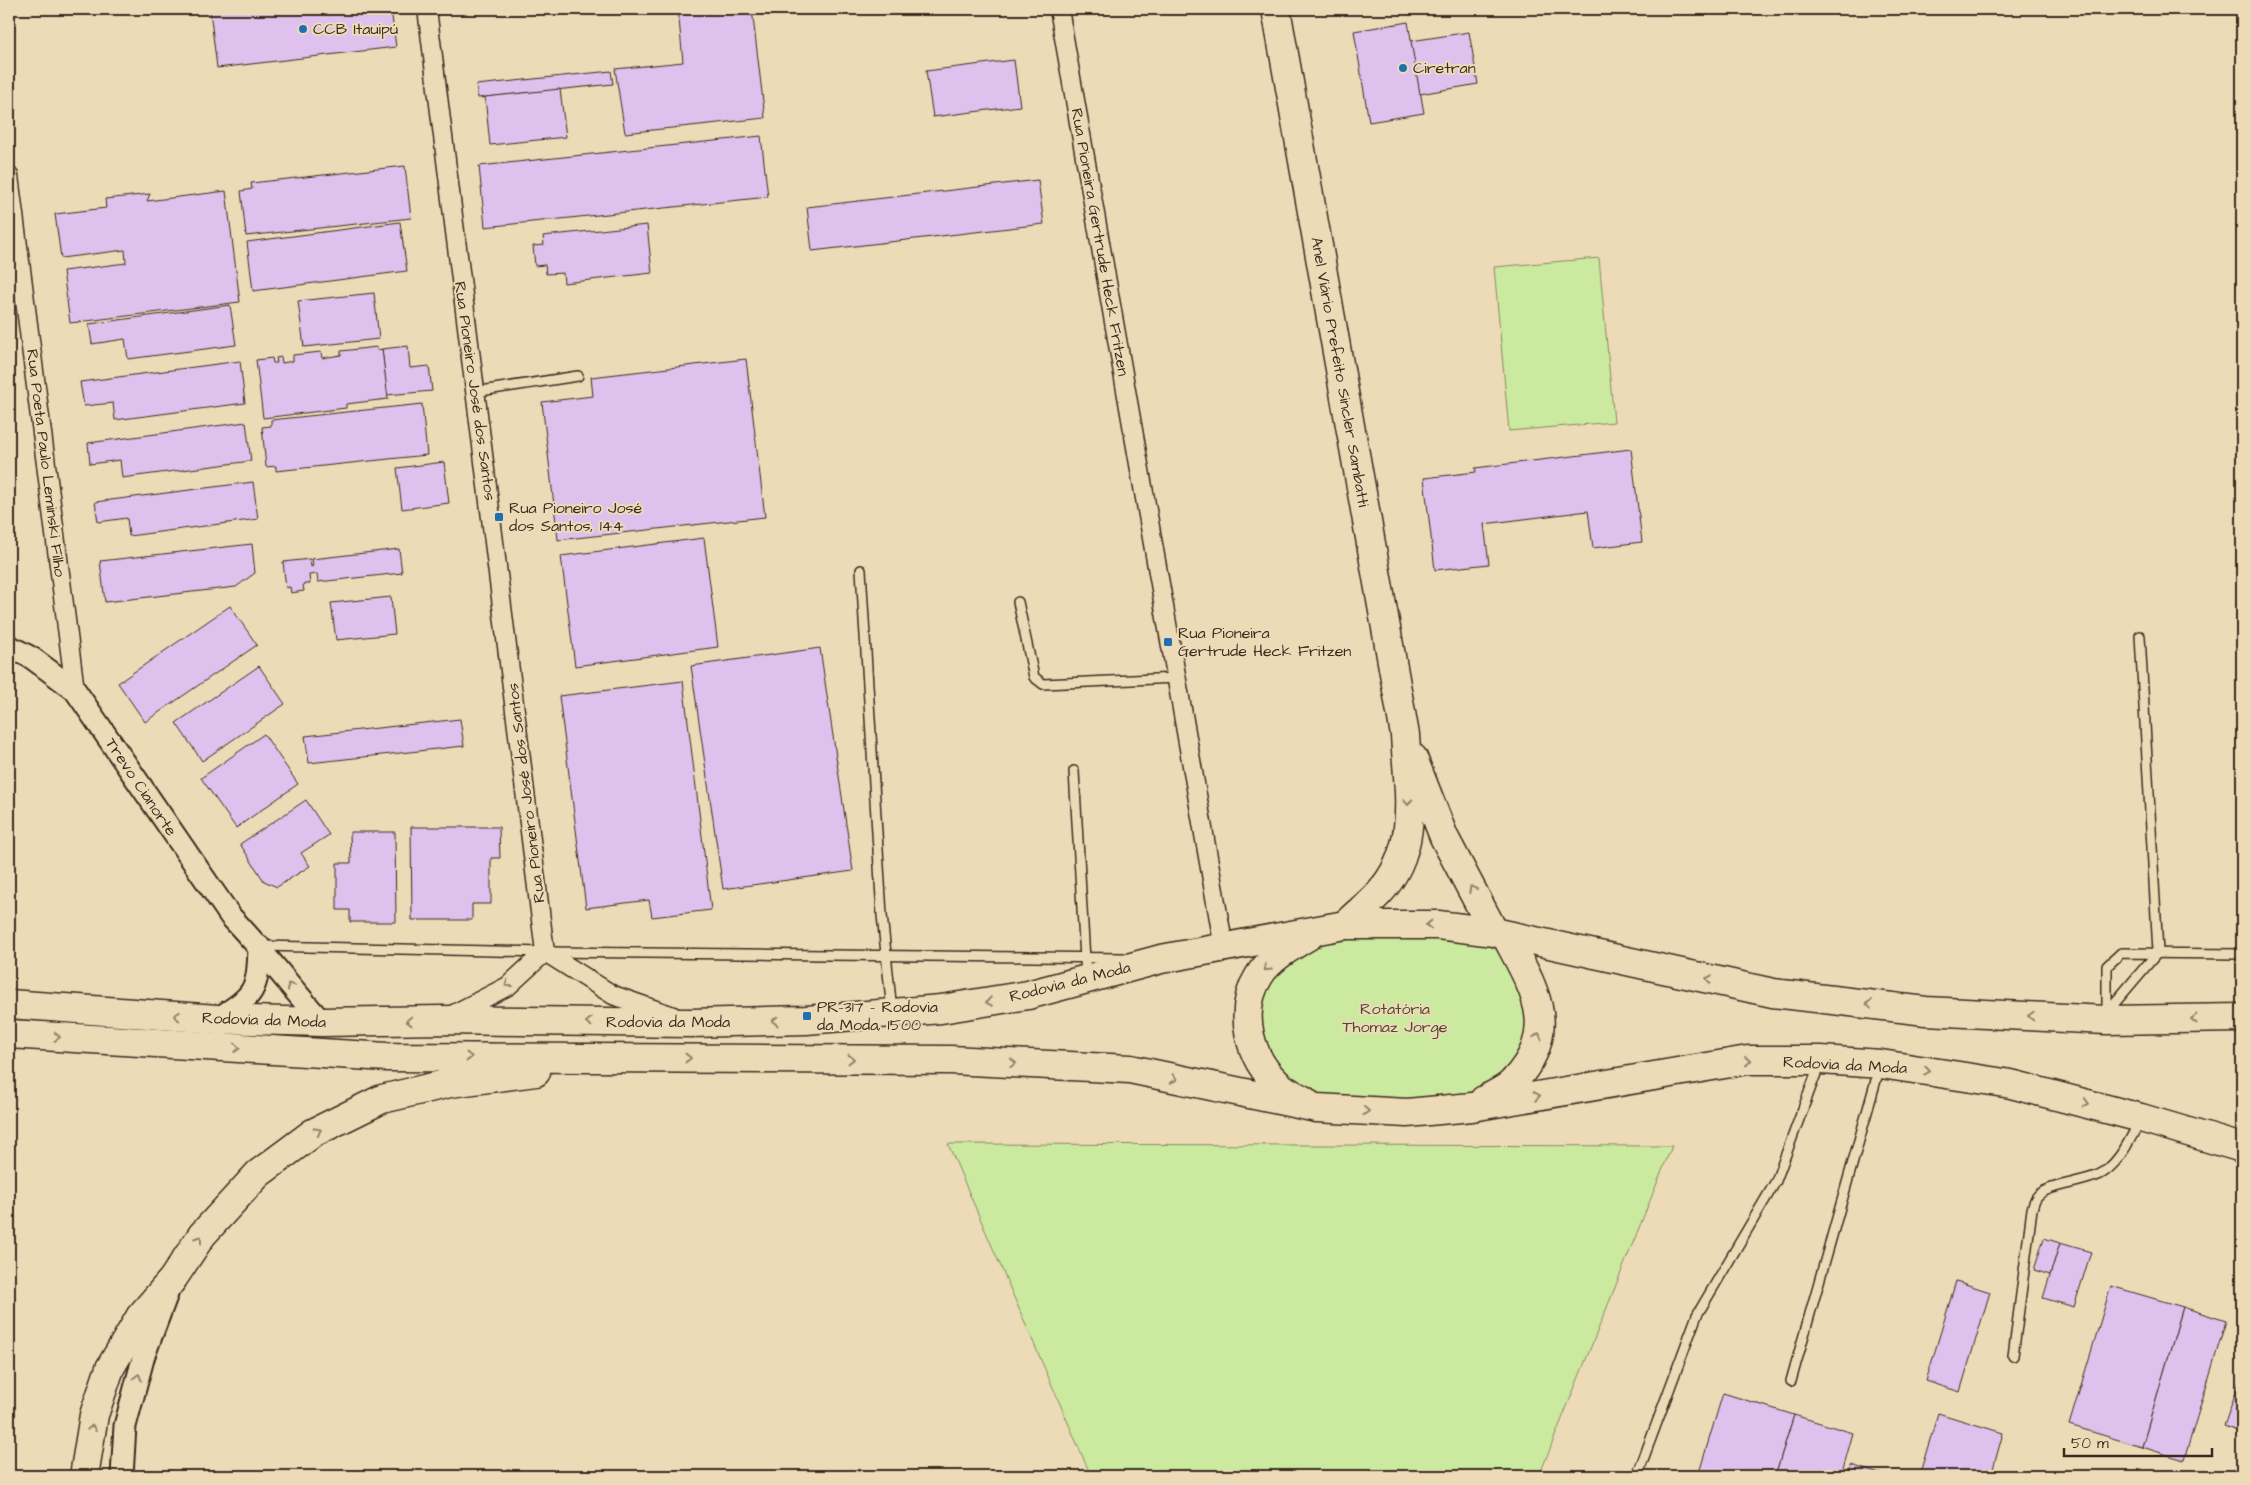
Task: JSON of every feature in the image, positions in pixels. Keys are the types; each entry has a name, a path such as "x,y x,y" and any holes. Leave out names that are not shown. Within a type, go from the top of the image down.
{"highway":[{"name":"Anel Viário Prefeito Sincler Sambatti","path":"1276,9 1404,736 1410,825 1400,860 1380,892 1332,927 1288,948 1259,976 1249,1003 1249,1034 1258,1061 1279,1086 1317,1108"},
{"name":"Anel Viário Prefeito Sincler Sambatti","path":"1404,736 1444,837 1537,996 1540,1034 1529,1060 1512,1084 1472,1107"},
{"path":"1332,927 1438,925 1500,934 1773,993 1926,1011 2242,1018"},
{"name":"Rodovia da Moda","path":"9,1004 217,1020 690,1023 806,1020 941,1009 1028,995 1085,969 1161,959 1332,927"},
{"name":"Rodovia da Moda","path":"9,1034 387,1057 951,1060 1130,1069 1317,1108"},
{"path":"84,1476 94,1415 110,1368 140,1317 172,1280 202,1235 258,1174 313,1133 382,1099 450,1083 640,1058"},
{"name":"Rodovia da Moda","path":"1472,1107 1748,1060 1821,1060 1881,1064 2011,1084 2141,1118 2242,1148"},
{"path":"1317,1108 1407,1113 1472,1107"}],"street":[{"name":"Rua Pioneiro José dos Santos","path":"426,9 474,392 494,528 545,952"},
{"name":"Rua Pioneira Gertrude Heck Fritzen","path":"1060,9 1224,948"},
{"name":"Rua Poeta Paulo Leminski Filho","path":"9,176 75,690"},
{"name":"Trevo Cianorte","path":"9,646 32,658 75,690 231,917 259,946 296,994 322,1022"},
{"path":"217,1020 242,1003 254,990 258,976 259,946"},
{"path":"441,1020 508,986 545,952 614,995 690,1023"},
{"path":"122,1476 125,1426 144,1355 172,1280"}],"lane":[{"path":"474,392 578,376"},
{"path":"861,570 885,956 893,1013"},
{"path":"1018,602 1034,677 1043,684 1177,678"},
{"path":"2107,1016 2158,952 2140,636"},
{"path":"259,946 885,956 1085,969 1074,770"},
{"path":"2107,1016 2107,966 2112,959 2121,953 2242,954"},
{"path":"1637,1476 1697,1315 1776,1181 1821,1060"},
{"path":"1791,1381 1881,1064"},
{"path":"2013,1356 2032,1209 2036,1197 2046,1191 2092,1178 2106,1171 2129,1143 2141,1118"}],"green space":[{"path":"1599,258 1614,422 1509,431 1494,267"},
{"name":"Rotatória Thomaz Jorge","path":"1320,929 1494,932 1540,1035 1472,1107 1317,1108 1279,1085 1249,1003"},
{"path":"948,1144 1672,1146 1539,1476 1091,1476"}],"building":[{"name":"CCB Itauipú","path":"231,9 391,9 396,47 217,68 210,11"},
{"path":"678,9 752,9 765,118 625,133 615,69 683,62"},
{"path":"1408,22 1424,113 1369,122 1354,31"},
{"path":"1469,32 1478,84 1420,94 1411,41"},
{"path":"1014,60 1020,106 933,117 926,71"},
{"path":"611,71 613,84 478,98 476,85"},
{"path":"560,89 566,137 490,145 485,97"},
{"path":"761,136 768,197 485,227 479,166"},
{"path":"405,166 411,218 246,236 241,191 252,189 251,183"},
{"path":"1038,180 1044,224 812,251 807,207"},
{"path":"226,191 240,302 70,323 63,271 126,263 125,250 61,258 55,214 106,208 105,199 150,194 147,201"},
{"path":"400,222 407,271 253,291 247,242"},
{"path":"647,225 652,273 564,283 563,273 546,274 545,265 535,266 533,246 544,245 543,236"},
{"path":"374,293 379,339 304,347 298,301"},
{"path":"230,305 236,345 128,359 125,339 92,344 89,324"},
{"path":"408,346 410,368 429,366 432,391 387,395 382,349"},
{"path":"377,347 377,350 382,349 388,399 346,404 346,408 263,418 256,360 272,358 273,363 277,363 276,358 281,357 282,363 293,361 293,355 321,352 322,358 341,355 341,351"},
{"path":"746,359 765,517 558,540 542,402 593,396 591,377"},
{"path":"240,361 245,403 115,420 113,403 84,406 80,382"},
{"path":"9,366 14,390 9,391"},
{"path":"422,404 427,455 276,471 276,466 266,467 262,427 271,426 271,420"},
{"path":"246,422 251,461 122,478 120,460 90,464 88,443"},
{"path":"1631,449 1642,542 1593,548 1588,511 1484,524 1489,564 1435,570 1424,478 1476,472 1475,468"},
{"path":"444,462 449,503 402,509 397,468"},
{"path":"253,482 258,519 129,536 127,518 98,522 95,502"},
{"path":"704,538 718,647 575,666 561,556"},
{"path":"252,544 255,573 236,587 105,602 100,561"},
{"path":"399,549 402,573 318,582 317,574 309,575 310,584 303,584 304,591 291,593 290,587 286,588 283,562 310,559 311,567 313,566 312,559"},
{"path":"391,597 395,634 336,640 331,603"},
{"path":"230,606 257,645 145,722 118,683"},
{"path":"820,648 853,871 723,889 691,666"},
{"path":"259,666 285,704 202,761 176,723"},
{"path":"683,681 711,910 652,917 649,900 586,908 559,696"},
{"path":"460,719 464,746 309,763 305,736"},
{"path":"264,734 298,784 236,828 201,778"},
{"path":"306,800 329,835 301,853 310,866 277,887 264,881 240,844"},
{"path":"411,827 499,827 500,858 491,858 491,904 472,904 472,920 412,920"},
{"path":"350,832 395,832 396,922 350,922 350,910 337,910 337,863 351,863"},
{"path":"2044,1238 2060,1243 2050,1275 2034,1270"},
{"path":"2060,1243 2091,1252 2074,1307 2043,1298"},
{"path":"1956,1281 1990,1292 1960,1392 1926,1381"},
{"path":"2111,1286 2183,1307 2142,1447 2069,1425"},
{"path":"2183,1307 2226,1321 2184,1460 2142,1447"},
{"path":"2242,1374 2242,1433 2224,1426"},
{"path":"1723,1393 1794,1415 1775,1476 1698,1476"},
{"path":"1938,1413 2003,1433 1991,1476 1919,1476"},
{"path":"1794,1415 1853,1433 1841,1476 1775,1476"},
{"path":"1851,1465 1886,1476 1847,1476"}],"place":[{"name":"CCB Itauipú","path":"303,29"},
{"name":"Ciretran","path":"1403,68"},
{"name":"Rua Pioneiro José dos Santos, 144","path":"499,517"},
{"name":"Rua Pioneira Gertrude Heck Fritzen","path":"1168,642"},
{"name":"PR-317 - Rodovia da Moda, 1500","path":"807,1016"}]}
